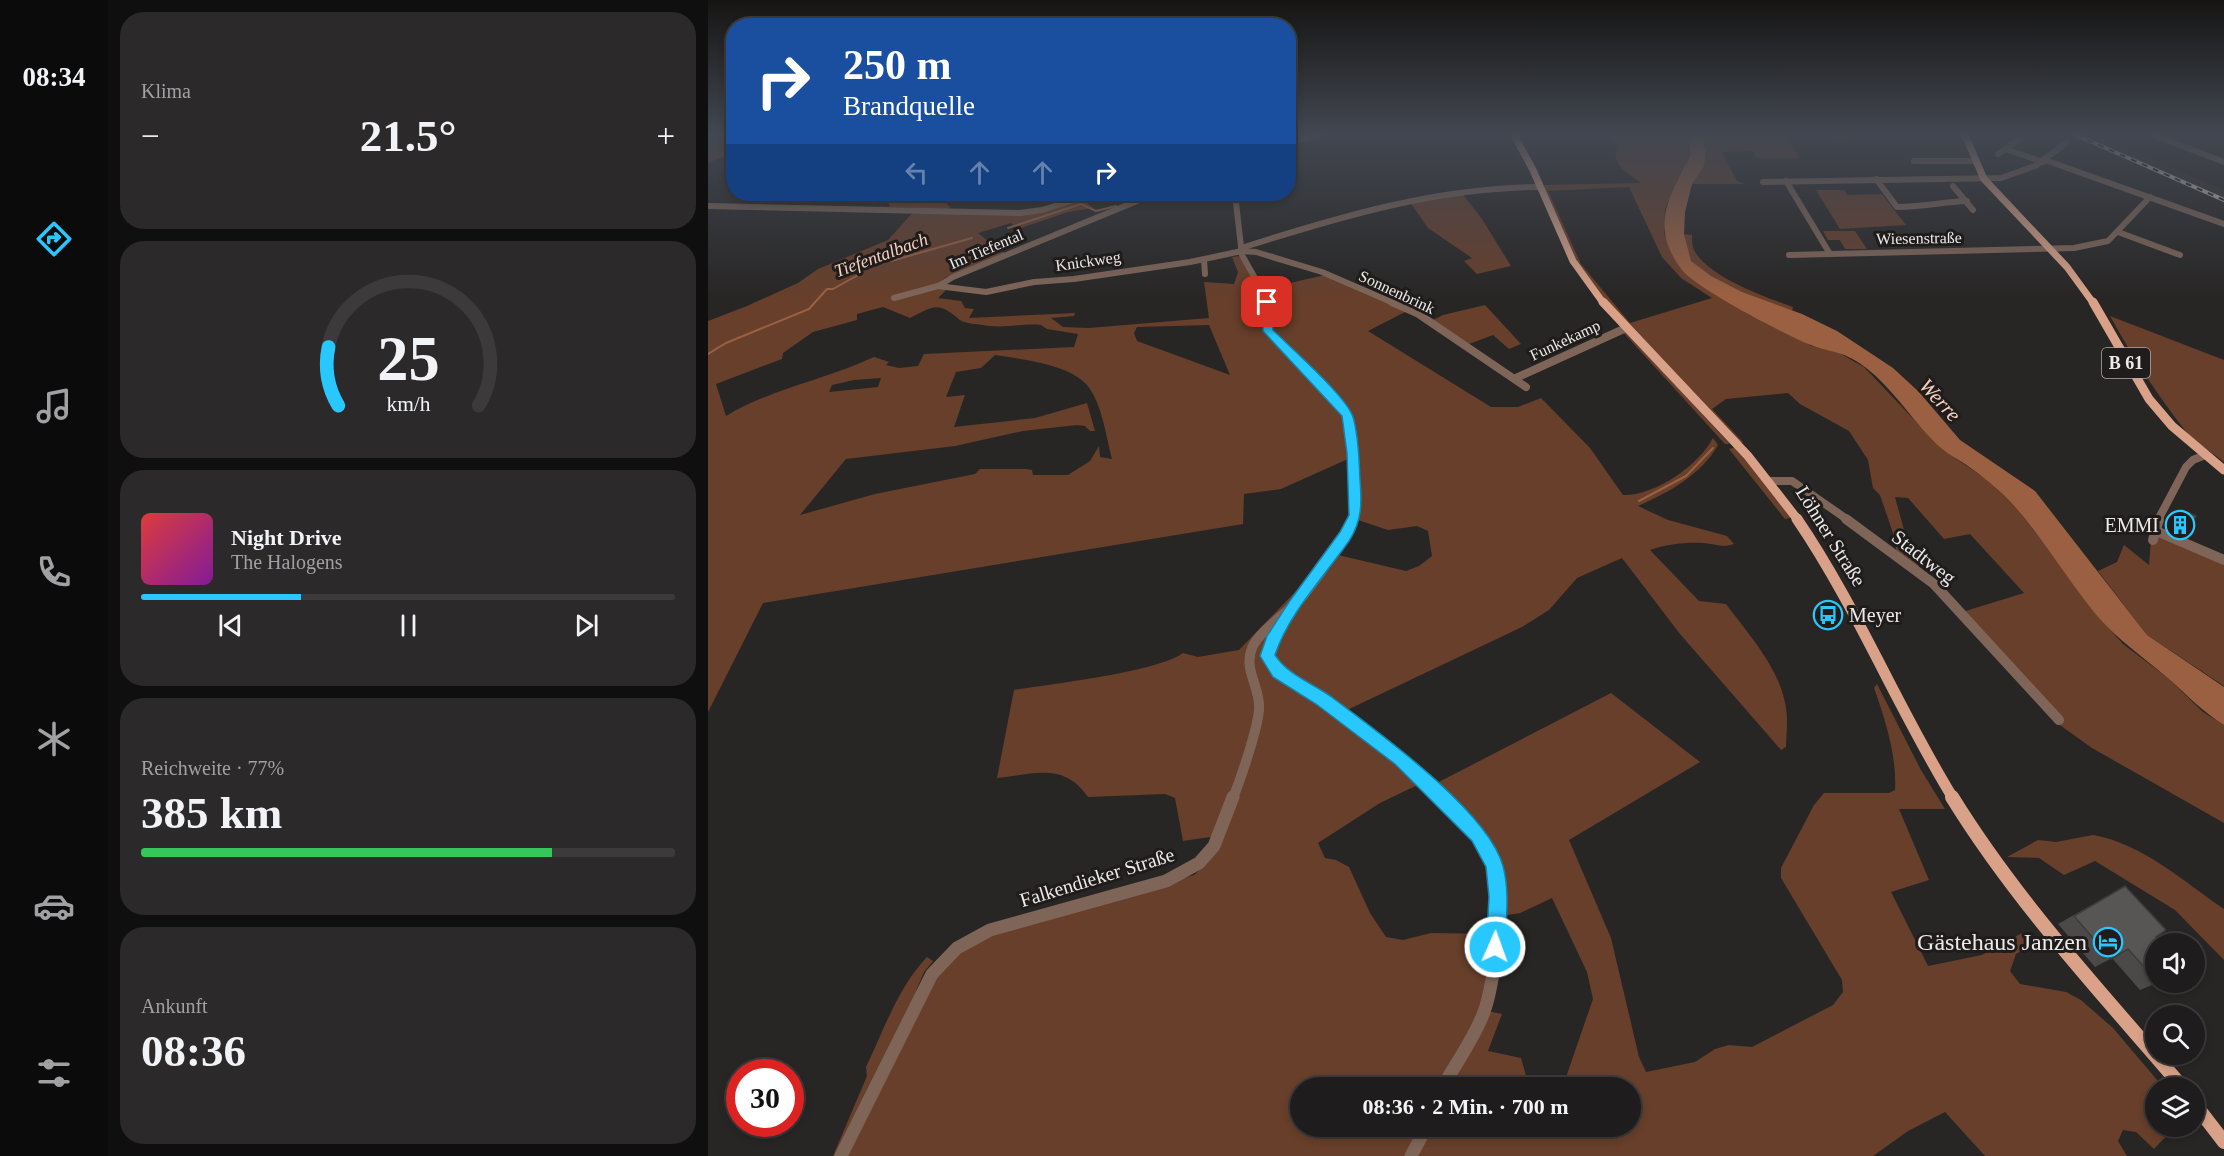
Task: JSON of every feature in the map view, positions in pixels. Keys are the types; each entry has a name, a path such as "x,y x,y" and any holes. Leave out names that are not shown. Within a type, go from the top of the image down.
{"main road":[{"name":"Löhner Straße","path":"1539,189 1575,264 1626,328 1770,481 1828,567 1934,768 1994,861 2041,925 2173,1077"},
{"name":"B 61","path":"1993,189 2050,249 2091,299 2149,399 2172,426 2224,470"},
{"path":"2205,1117 2224,1142"}],"street":[{"name":"Knickweg","path":"938,286 986,292 1028,283 1074,279 1204,260 1396,203 1474,189"},
{"path":"1791,189 1830,254"},
{"path":"1883,189 1897,207 1927,207 1933,201 1967,201"},
{"path":"1956,189 1973,210"},
{"path":"2126,189 2224,224"},
{"path":"2150,197 2118,232 2180,255"},
{"path":"708,206 1020,213 1042,210 1070,201"},
{"name":"Im Tiefental","path":"894,298 938,286 1137,201"},
{"name":"Falkendieker Straße","path":"841,1156 932,974 947,954 964,941 990,930 1166,881 1199,863 1214,846 1239,782 1259,710 1256,687 1248,661 1253,645 1294,606 1335,553 1355,515 1349,422 1339,404 1268,331 1265,296 1242,255 1237,201"},
{"name":"Wiesenstraße","path":"1789,255 2050,249 2109,241 2118,232"},
{"name":"Sonnenbrink","path":"1242,249 1322,272 1417,313 1516,378 1526,387"},
{"path":"1204,260 1205,274"},
{"name":"Funkekamp","path":"1516,378 1626,328"},
{"path":"2205,455 2192,461 2161,509 2154,535 2224,560"},
{"name":"Stadtweg","path":"1770,481 1792,481 1810,492 1934,584 2059,720"},
{"path":"1294,606 1269,649 1267,656 1271,663 1279,672 1318,696 1401,759 1478,835 1494,866 1498,897 1495,966 1487,1004 1448,1077"},
{"path":"1411,1156 1421,1137"}],"shaded area":[{"path":"1545,189 1590,189 1548,191 1581,264 1630,323 1712,298 1681,278 1662,257 1630,189 1674,189 1665,209 1664,233 1671,252 1752,315 1812,346 1832,349 1864,367 1943,450 1992,483 2017,509 2061,564 2089,606 2123,644 2168,678 2203,712 2224,725 2224,823 2092,748 2057,723 1959,613 2024,593 1970,534 1944,539 1908,498 1895,497 1904,530 1919,567 1932,577 1897,554 1894,536 1880,495 1873,488 1868,460 1849,431 1800,404 1788,393 1726,399 1712,409 1743,442 1740,443 1607,302 1581,270"},
{"path":"1674,189 1691,189 1685,212 1684,234 1691,261 1711,276 1742,292 1802,314 1837,331 1893,368 1919,392 1960,440 2035,491 2147,635 2224,687 2224,725 2202,709 2107,627 2010,502 1979,474 1942,449 1876,376 1851,358 1811,345 1763,322 1705,288 1682,270 1666,239 1664,225"},
{"path":"2193,189 2224,190 2224,203"},
{"path":"1816,190 1844,190 1847,195 1882,194 1906,225 1840,229"},
{"path":"1461,192 1482,219 1511,266 1477,274 1464,261 1472,258 1428,228 1410,202"},
{"path":"888,201 944,201 950,207 949,209 890,207"},
{"path":"1070,201 1085,201 1093,208 1068,212 1018,229 1011,223 978,233 993,245 1001,241 1005,244 997,248 1006,254 946,277 935,285 947,289 938,298 961,301 965,308 974,309 969,318 1075,313 1074,316 1051,318 1063,327 1089,328 1209,318 1204,282 1234,284 1238,272 1232,257 1240,256 1259,290 1325,275 1407,311 1368,331 1491,407 1518,407 1541,398 1590,448 1623,495 1635,494 1662,485 1698,458 1713,438 1718,445 1694,474 1661,495 1638,506 1668,520 1727,536 1734,544 1723,546 1683,543 1650,550 1699,601 1726,604 1767,659 1782,690 1786,706 1786,747 1781,750 1680,634 1622,558 1577,578 1549,610 1522,627 1347,710 1430,779 1380,803 1318,843 1325,858 1336,860 1349,867 1370,913 1386,937 1403,940 1431,933 1494,934 1482,1010 1502,1014 1488,1051 1521,1058 1526,1077 1290,1077 1290,1137 1641,1137 1641,1077 1566,1077 1593,999 1587,972 1552,898 1520,913 1502,916 1498,863 1435,784 1611,693 1700,762 1569,840 1611,938 1639,1057 1646,1072 1695,1062 1715,1049 1729,1045 1752,1047 1833,1005 1843,992 1842,980 1781,878 1781,868 1814,805 1824,793 1889,793 1895,790 1892,751 1874,688 1877,684 1921,770 1945,809 1899,809 1929,880 1891,892 1928,966 1982,955 2024,932 2032,935 2035,943 2016,954 2010,971 2020,984 2066,992 2081,1000 2113,1028 2155,1077 2145,1077 2145,1137 2165,1137 2154,1149 2136,1132 2123,1130 2118,1141 2127,1156 1985,1156 1945,1112 1908,1131 1873,1156 833,1156 867,1076 866,1067 892,1009 908,982 927,957 933,961 924,972 916,991 959,952 977,940 1194,875 1204,866 1224,835 1183,841 1175,798 1165,794 1088,797 1079,786 1058,775 1036,773 997,778 1014,690 1077,681 1151,666 1183,653 1198,657 1239,650 1322,564 1347,524 1352,497 1348,459 1281,489 1244,494 1243,524 763,603 708,712 708,321 747,306 798,283 818,269 888,240 915,210 1021,214","holes":["883,307 910,318 936,307 947,310 968,323 990,326 1041,325 1047,329 1078,334 1074,347 924,354 918,366 899,368 886,365 889,362 874,357 760,399 726,416 716,384 782,359 783,353 813,332 857,320 857,314","1209,325 1230,375 1137,341 1134,333 1137,327","995,355 1057,367 1069,372 1087,385 1103,420 1112,459 1100,457 1099,446 1090,461 1068,475 1033,475 1032,470 1026,469 980,469 975,474 875,494 800,515 846,459 955,446 1023,431 1077,425 1095,431 1087,403 1035,418 954,427 965,395 946,397 956,372 981,368","881,378 878,387 829,392 832,385 854,380","1358,520 1388,530 1417,526 1428,531 1432,556 1419,566 1406,571 1338,555"]},
{"path":"1823,231 1855,231 1867,249 1845,249 1840,240 1828,240"},
{"path":"1684,234 1692,235 1694,250 1711,269 1738,285 1793,307 1792,311 1752,298 1710,277 1689,258"},
{"path":"1485,305 1521,344 1509,349 1493,335 1469,344 1433,320 1443,315"},
{"path":"2110,316 2224,360 2224,462 2197,443 2184,429 2145,374"},
{"path":"1622,331 1627,332 1730,444 1725,444"},
{"path":"1736,447 1791,516 1790,518 1785,519 1729,449"},
{"path":"2163,537 2224,563 2224,686 2147,635 2098,571 2117,562 2124,545 2149,565 2151,540"},
{"path":"2093,835 2111,840 2146,855 2178,876 2224,909 2224,960 2205,941 2205,933 2198,933 2175,910 2095,861 2064,875 2039,858 2007,857 2038,840 2056,842"}],"building":[{"path":"2182,510 2196,516 2190,528 2177,522"},
{"path":"2125,886 2166,930 2162,933 2145,933 2145,968 2128,949 2111,959 2074,916"}],"waterway":[{"name":"Tiefentalbach","path":"1008,228 1081,204 1096,211 1116,206"},
{"name":"Tiefentalbach","path":"891,261 972,238"},
{"name":"Tiefentalbach","path":"708,354 726,343 809,309 827,289 833,289 860,274"},
{"path":"1639,501 1686,476 1713,448"}],"railway":[{"path":"2199,189 2224,200"}],"place":[{"name":"EMMI","path":"2180,525"},
{"name":"Meyer","path":"1828,615"},
{"name":"Gästehaus Janzen","path":"2108,942"}],"route":[{"path":"1267,302 1266,326 1268,331 1339,404 1347,416 1353,453 1355,515 1335,553 1294,606 1273,640 1267,656 1279,672 1290,681 1311,691 1401,759 1478,835 1494,866 1498,897 1495,947"}],"water label":[{"name":"Werre","path":"1940,400"}]}
